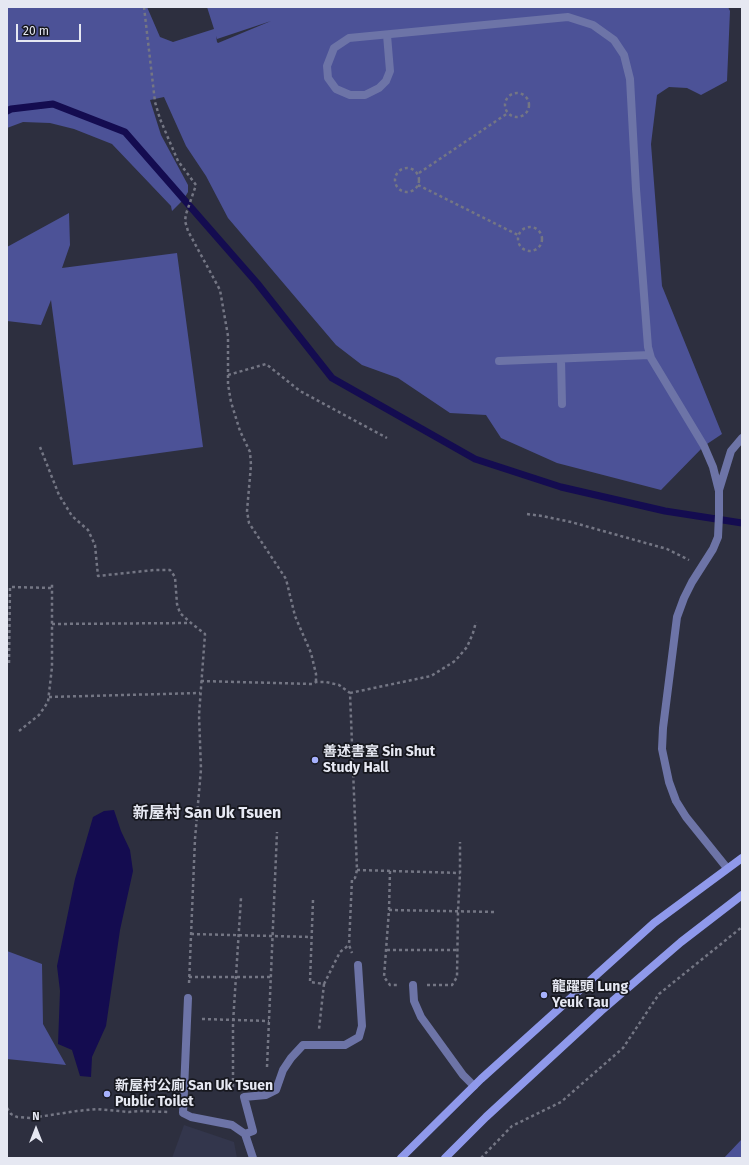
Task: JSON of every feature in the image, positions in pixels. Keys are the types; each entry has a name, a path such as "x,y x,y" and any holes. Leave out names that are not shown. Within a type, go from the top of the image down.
{"main road":[{"path":"401,1158 474,1086 654,923 742,858"},
{"path":"446,1158 486,1117 601,1011 681,942 742,895"}],"street":[{"path":"387,35 390,70 386,81 379,88 365,95 350,96 336,89 328,78 327,66 334,48 349,38 568,17 593,25 614,40 624,55 630,79 636,189 648,347 650,355 704,446 713,467 719,491 718,537 713,549 692,582 677,617 663,728 662,749 668,782 676,801 686,817 727,868"},
{"path":"499,361 650,355"},
{"path":"560,359 562,404"},
{"path":"719,491 732,451 742,438"},
{"path":"245,1134 253,1131 244,1097 266,1095 276,1090 283,1070 291,1058 303,1045 345,1045 359,1037 362,1026 358,965"},
{"path":"414,985 414,1001 421,1017 463,1075 474,1086"},
{"path":"188,998 183,1113 191,1117 232,1125 245,1134 253,1158"}],"path":[{"path":"144,7 155,102 160,119 178,161 196,185 185,221 188,231 220,290 228,336 228,375 231,402 240,431 250,452 251,465 247,510 249,523 286,579 295,616 311,653 316,674 316,682"},
{"path":"518,93 525,97 529,103 528,110 525,114 514,117 508,113 505,108 508,97 518,93"},
{"path":"419,173 508,113"},
{"path":"405,168 412,169 416,171 419,177 418,185 416,188 408,192 401,190 396,183 396,175 405,168"},
{"path":"418,185 518,235"},
{"path":"527,228 535,228 541,237 540,245 535,250 527,251 520,246 518,235 520,231 527,228"},
{"path":"228,375 266,364 300,391 387,438"},
{"path":"40,447 59,495 72,516 88,530 94,545 98,576 154,570 170,570 175,578 177,604 180,613 191,624 205,634 199,716 201,769 195,839 188,998"},
{"path":"527,514 571,522 666,549 689,560"},
{"path":"19,731 39,716 48,702 52,667 52,584"},
{"path":"9,663 10,587 52,588"},
{"path":"201,681 312,684 316,682 326,682 339,685 350,693 431,676 454,661 467,647 476,622"},
{"path":"52,624 191,624"},
{"path":"49,697 200,693"},
{"path":"350,693 357,870 355,878 352,879 349,945 358,965"},
{"path":"266,1095 277,832"},
{"path":"390,871 387,950 384,977 390,985 452,985 457,977 460,842"},
{"path":"357,870 460,873"},
{"path":"241,898 233,1019 233,1096 244,1097"},
{"path":"313,900 310,938 310,982 324,984"},
{"path":"389,910 497,912"},
{"path":"481,1158 512,1126 561,1102 623,1048 660,994 742,927"},
{"path":"191,934 310,938"},
{"path":"310,1045 318,1034 324,984 340,952 349,945"},
{"path":"387,950 457,950"},
{"path":"189,977 270,977"},
{"path":"187,1019 269,1021"},
{"path":"7,1108 11,1114 17,1117 31,1118 77,1110 129,1112 140,1110 185,1114"}],"shaded area":[{"path":"7,7 147,7 160,37 173,42 214,29 207,7 728,7 730,11 727,81 701,95 687,88 669,87 657,95 651,144 662,286 722,434 704,446 661,490 557,463 501,438 486,415 450,413 398,378 362,365 336,345 228,218 206,176 186,146 164,97 150,100 161,135 188,185 188,192 185,197 125,131 53,103 7,110","holes":["271,21 218,43 216,36 217,39"]},
{"path":"54,107 124,134 182,201 172,211 171,206 112,144 74,129 50,123 23,122 7,128 7,114 13,111"},
{"path":"69,213 70,245 62,268 177,253 203,447 73,465 51,300 41,325 7,321 7,247"},
{"path":"114,810 121,831 130,850 133,871 120,930 106,1026 92,1057 91,1077 80,1076 72,1050 58,1044 60,991 57,966 75,879 93,817 104,811"},
{"path":"7,951 42,964 43,1024 66,1065 7,1059"},
{"path":"184,1125 234,1142 237,1158 172,1158"},
{"path":"741,1140 742,1158 724,1158"}],"waterway":[{"path":"7,111 11,109 53,104 125,132 257,283 332,378 475,459 561,487 665,511 742,523"}],"place":[{"name":"善述書室 Sin Shut Study Hall","path":"315,760"},
{"name":"龍躍頭 Lung Yeuk Tau","path":"544,995"},
{"name":"新屋村公廁 San Uk Tsuen Public Toilet","path":"107,1094"}],"district":[{"name":"新屋村 San Uk Tsuen","path":"207,814"}]}
